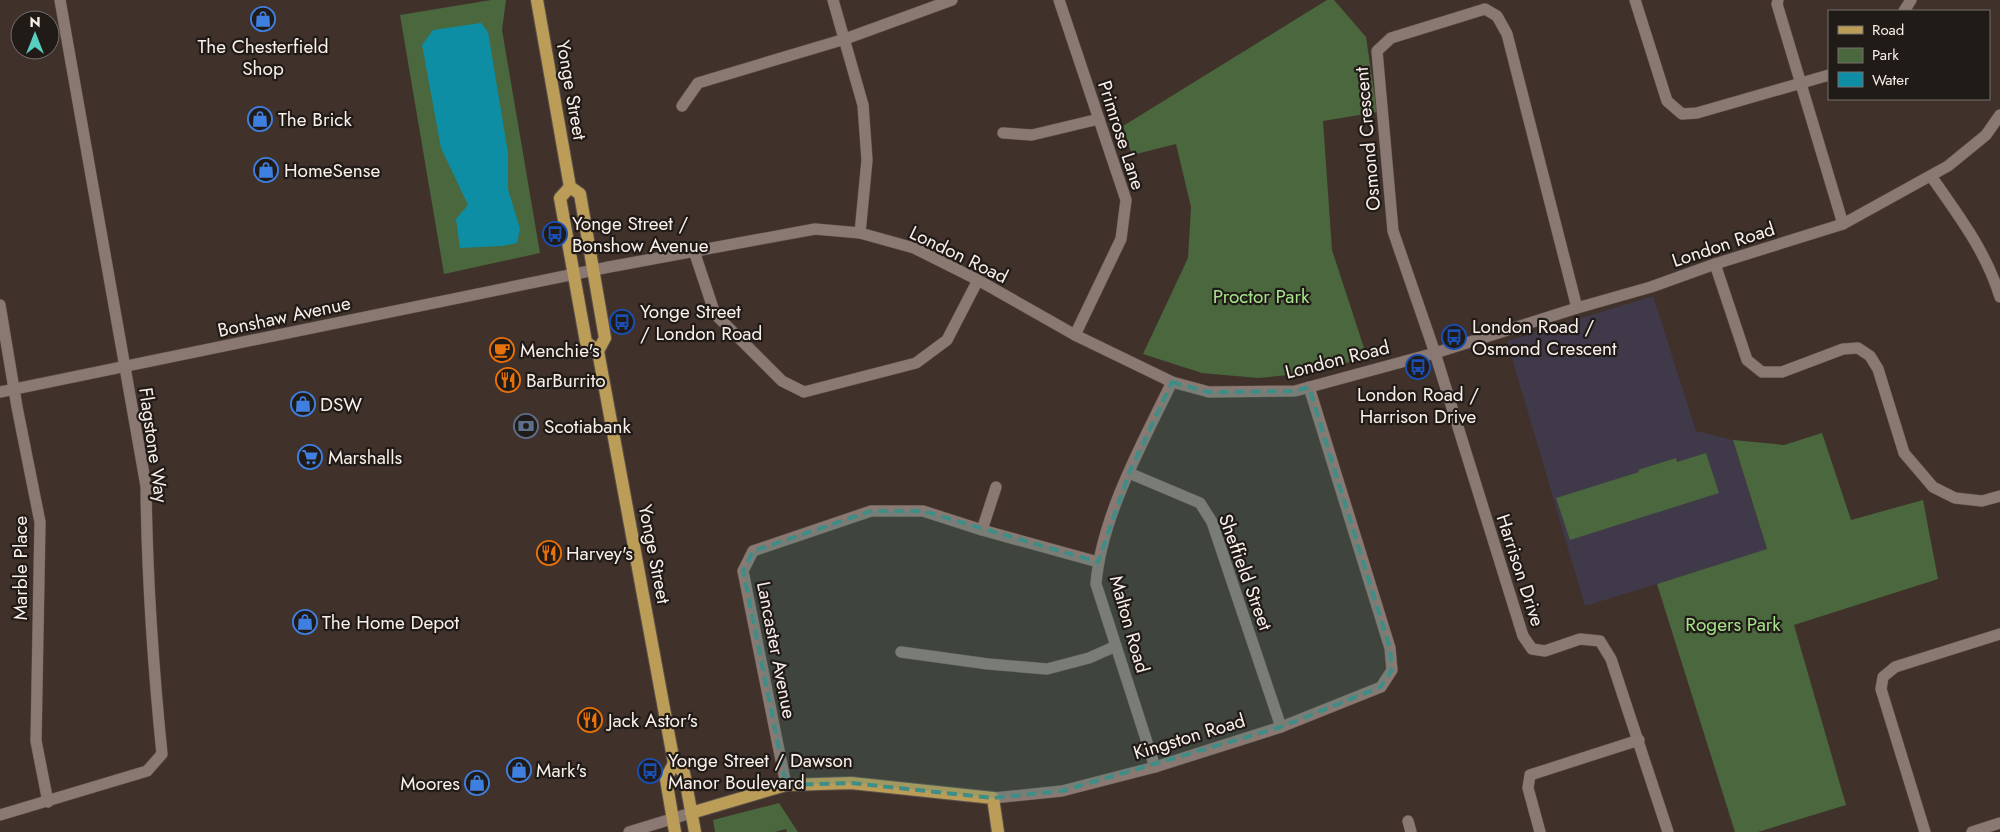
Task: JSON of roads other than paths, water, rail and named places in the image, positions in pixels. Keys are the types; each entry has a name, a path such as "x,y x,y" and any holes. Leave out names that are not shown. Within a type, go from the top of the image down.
{"main road":[{"name":"Yonge Street","path":"537,0 570,187 580,194 594,270 605,338 598,352 674,763 684,773 694,832"},
{"name":"Yonge Street","path":"570,187 560,198 586,342 598,352"},
{"name":"Yonge Street","path":"674,763 666,779 675,832"},
{"name":"Kingston Road","path":"691,813 786,785 851,783 993,798"},
{"path":"993,798 998,832"}],"street":[{"name":"Flagstone Way","path":"0,815 147,771 162,754 153,667 147,562 146,486 60,0"},
{"path":"833,0 863,105 867,160 860,233"},
{"path":"682,106 698,83 845,39 952,0"},
{"name":"Primrose Lane","path":"1059,0 1126,200 1121,239 1075,335"},
{"path":"1635,0 1667,101 1682,114 1697,113 1828,75"},
{"path":"1778,0 1777,4 1843,224"},
{"name":"Osmond Crescent","path":"1435,353 1393,231 1377,51 1391,38 1485,9 1497,16 1507,34 1578,308"},
{"name":"London Road","path":"574,274 815,229 860,233 914,248 978,280 1075,335 1172,382 1209,392 1295,391 1435,353 1651,287 1715,264 1843,224 1948,166 1986,135 2000,115"},
{"path":"1003,133 1032,135 1099,119"},
{"path":"1930,176 1973,236 1993,274 2000,297"},
{"path":"694,251 715,314 782,382 804,392 916,363 947,340 978,280"},
{"path":"1715,264 1748,360 1762,372 1782,372 1843,349 1858,348 1870,356 1878,369 1904,453 1933,487 1955,498 1982,501 2000,496"},
{"name":"Bonshaw Avenue","path":"0,392 574,274"},
{"name":"Marble Place","path":"0,305 14,390 40,522 36,741 48,802"},
{"name":"Harrison Drive","path":"1435,353 1523,636 1532,648 1546,651 1580,640 1600,641 1611,659 1668,832"},
{"name":"Malton Road","path":"1155,767 1096,584 1102,542 1128,473 1172,382"},
{"name":"Kingston Road","path":"993,798 1062,792 1155,767 1280,727 1381,687 1392,670 1390,648 1309,387"},
{"name":"Sheffield Street","path":"1128,473 1200,503 1212,522 1280,727"},
{"path":"982,530 996,487"},
{"name":"Lancaster Avenue","path":"786,785 743,571 753,551 871,510 923,510 982,530 1098,562"},
{"path":"1925,832 1881,689 1883,677 1895,667 2000,634"},
{"path":"901,652 988,664 1047,669 1089,658 1116,646"},
{"path":"1540,832 1528,788 1530,775 1639,740"},
{"path":"629,832 691,813"},
{"path":"1972,832 2000,823"}],"water":[{"path":"481,23 488,32 508,153 508,189 520,229 517,243 502,246 460,248 456,219 468,205 441,148 422,45 433,30"}],"place":[{"name":"The Chesterfield Shop","path":"263,19"},
{"name":"The Brick","path":"260,119"},
{"name":"HomeSense","path":"266,170"},
{"name":"Yonge Street / Bonshow Avenue","path":"555,234"},
{"name":"Yonge Street / London Road","path":"622,322"},
{"name":"London Road / Osmond Crescent","path":"1454,337"},
{"name":"Menchie's","path":"502,350"},
{"name":"London Road / Harrison Drive","path":"1418,367"},
{"name":"BarBurrito","path":"508,380"},
{"name":"DSW","path":"303,404"},
{"name":"Scotiabank","path":"526,426"},
{"name":"Marshalls","path":"310,457"},
{"name":"Harvey's","path":"549,553"},
{"name":"The Home Depot","path":"305,622"},
{"name":"Jack Astor's","path":"590,720"},
{"name":"Mark's","path":"519,770"},
{"name":"Yonge Street / Dawson Manor Boulevard","path":"650,771"},
{"name":"Moores","path":"477,783"}],"park label":[{"name":"Proctor Park","path":"1261,296"},
{"name":"Rogers Park","path":"1733,624"}]}
